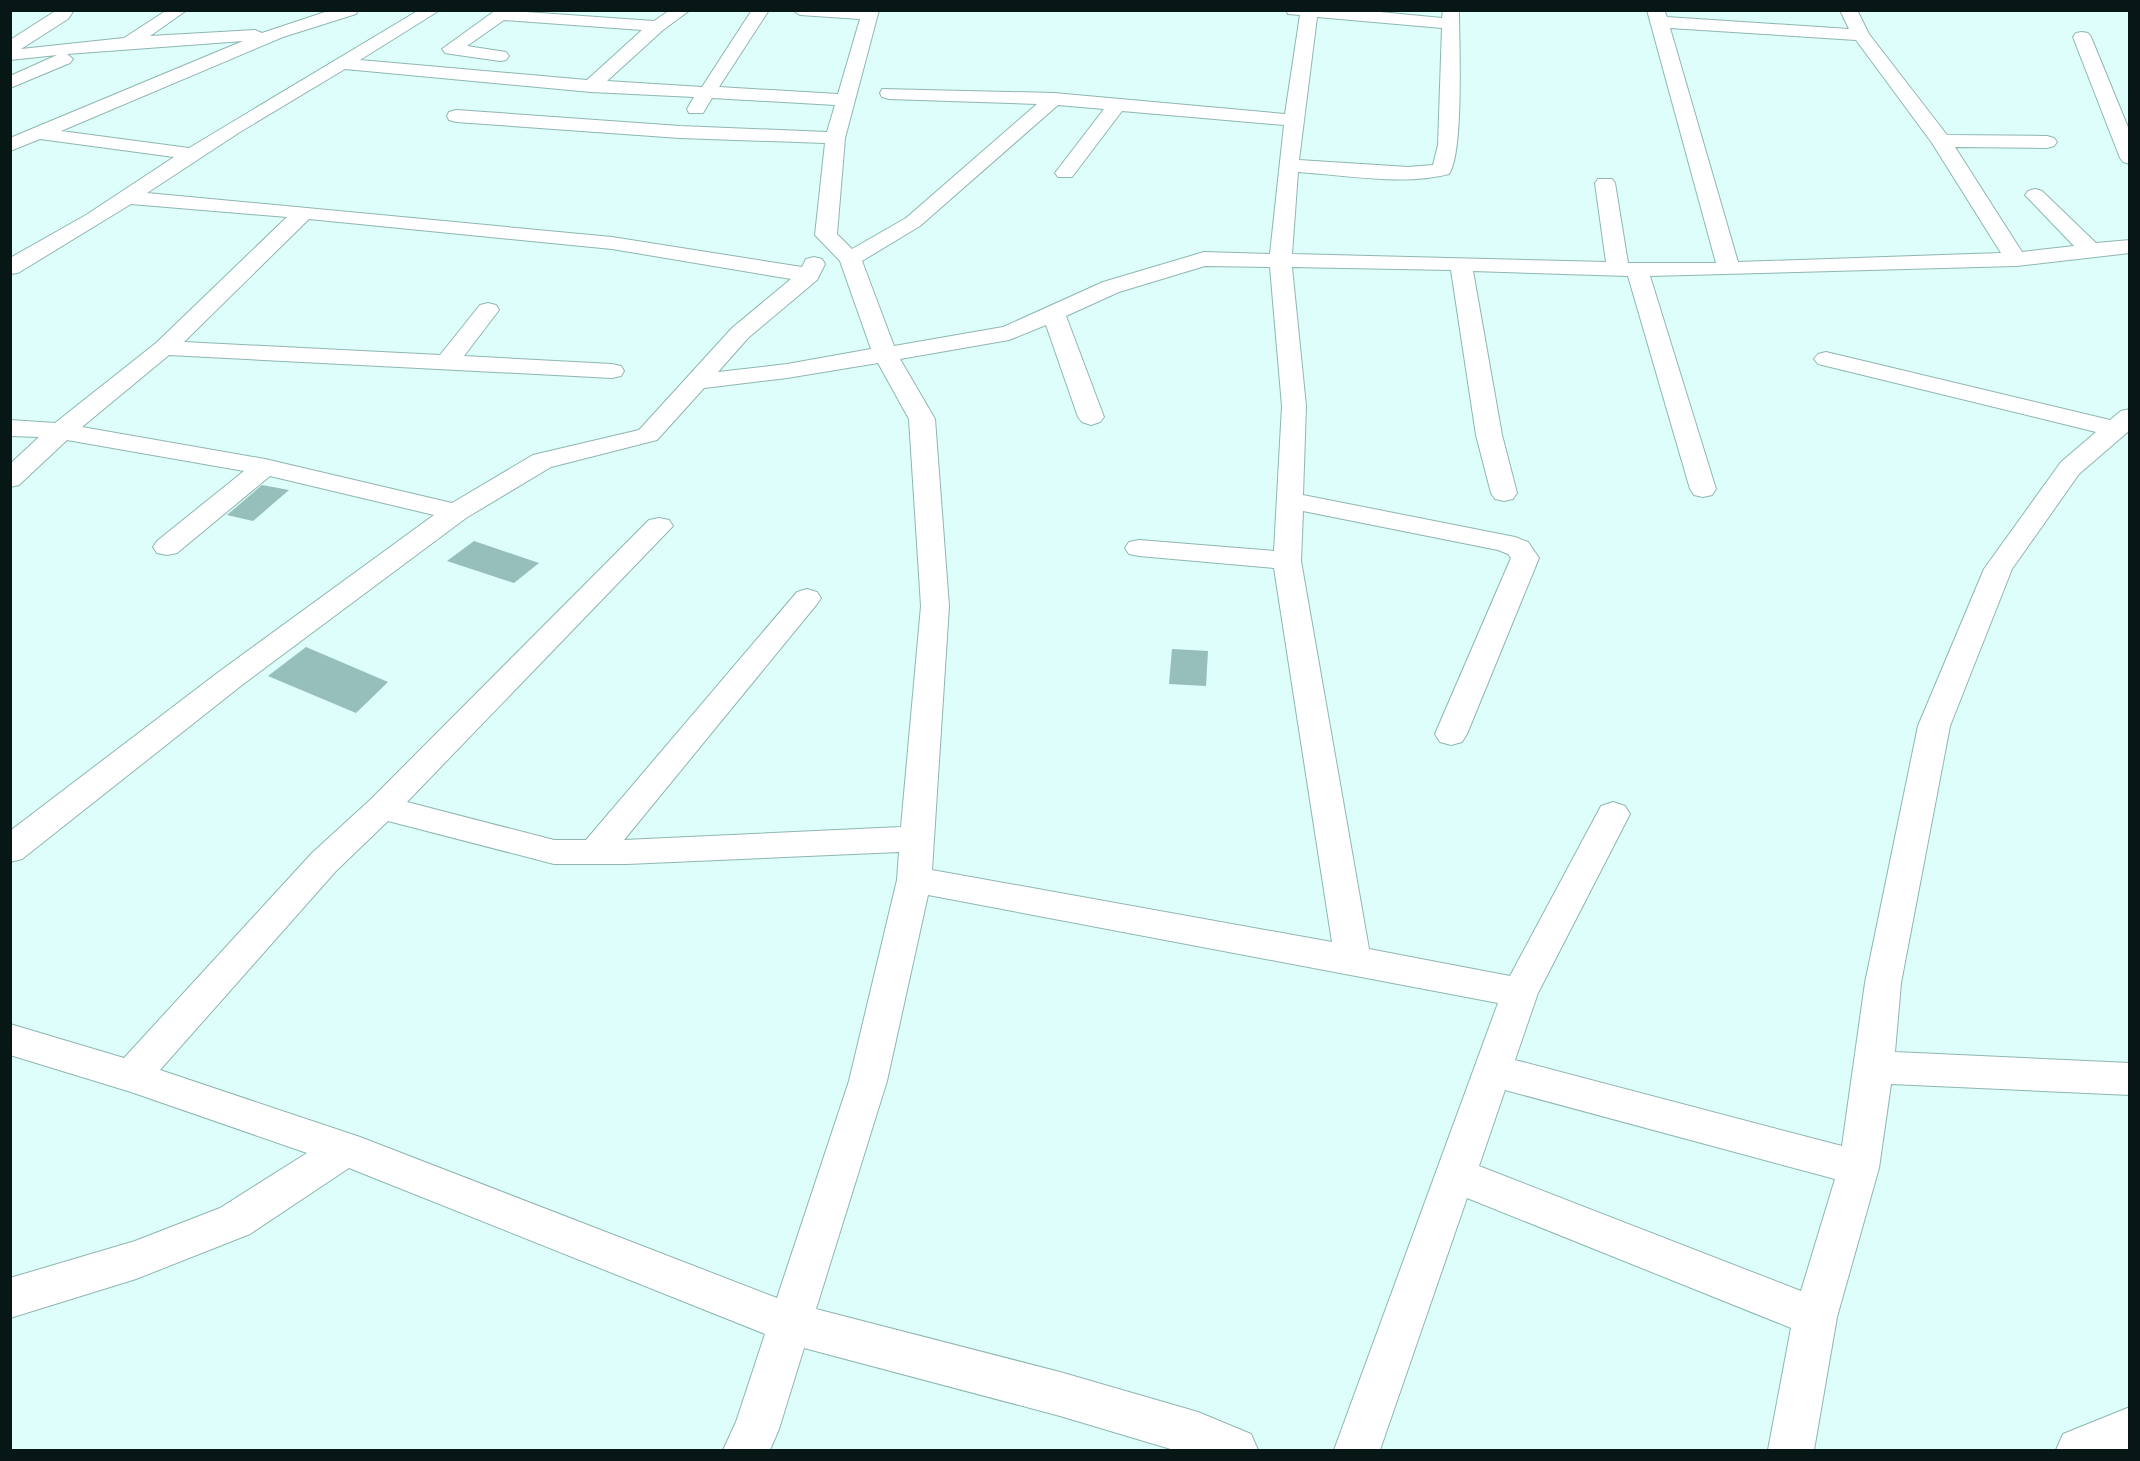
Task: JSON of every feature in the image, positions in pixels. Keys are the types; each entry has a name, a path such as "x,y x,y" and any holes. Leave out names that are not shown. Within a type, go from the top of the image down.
{"street":[{"path":"10,48 62,15 66,10"},
{"path":"128,43 179,10"},
{"path":"10,145 277,33 350,10"},
{"path":"10,268 193,154 432,10"},
{"path":"591,86 657,26 682,10"},
{"path":"680,132 761,10"},
{"path":"10,850 102,776 333,601 456,512 542,461 648,435 740,333 808,275 826,235 835,138 870,13 800,10"},
{"path":"1289,165 1408,173 1442,170 1448,145 1450,17 1294,10"},
{"path":"1848,10 1862,34 1941,141 2016,259"},
{"path":"1309,11 1294,120 1280,261 1294,406 1287,561 1353,960"},
{"path":"500,56 451,49 505,13 657,26"},
{"path":"1729,269 1658,16 1862,34"},
{"path":"10,55 128,43 277,33"},
{"path":"2082,37 2130,158"},
{"path":"10,83 92,46"},
{"path":"345,63 591,86 847,100"},
{"path":"889,93 1054,99 1294,120"},
{"path":"850,259 913,222 1054,99"},
{"path":"1065,173 1117,105"},
{"path":"456,116 680,132 835,138"},
{"path":"40,134 193,154"},
{"path":"1941,141 2047,142"},
{"path":"1605,183 1627,269 1703,489"},
{"path":"2035,195 2091,251"},
{"path":"126,197 304,212 612,243 808,275"},
{"path":"10,480 61,431 164,348 304,212"},
{"path":"746,1450 756,1429 868,1081 914,880 935,606 922,419 885,354 850,259 826,235"},
{"path":"694,382 787,371 1009,333 1111,287 1204,259 1627,269 1729,269 2016,259 2130,246"},
{"path":"1461,264 1489,435 1504,493"},
{"path":"445,364 488,310"},
{"path":"1053,313 1091,417"},
{"path":"164,348 612,371"},
{"path":"1826,359 2122,422"},
{"path":"1791,1450 1815,1317 1859,1168 1874,1067 1883,983 1934,726 1998,569 2070,468 2122,422"},
{"path":"10,428 61,431 266,467 456,512"},
{"path":"167,547 266,467"},
{"path":"1290,500 1505,543 1518,548 1525,558 1451,734"},
{"path":"131,1076 324,862 382,808 659,526"},
{"path":"1139,548 1287,561"},
{"path":"595,852 807,598"},
{"path":"382,808 554,852 917,839"},
{"path":"1357,1450 1520,993 1613,814"},
{"path":"914,880 1353,960 1520,993"},
{"path":"10,1039 131,1076 346,1149 789,1323 1060,1394 1198,1435 1235,1450"},
{"path":"1874,1067 2130,1079"},
{"path":"1492,1070 1859,1168"},
{"path":"10,1298 136,1260 235,1221 346,1149"},
{"path":"1455,1175 1815,1317"},
{"path":"2079,1450 2130,1429"}],"building":[{"path":"262,485 289,490 253,521 227,515"},
{"path":"474,541 539,563 514,583 447,561"},
{"path":"306,647 388,682 356,713 268,676"},
{"path":"1172,649 1208,651 1206,686 1169,684"}]}
